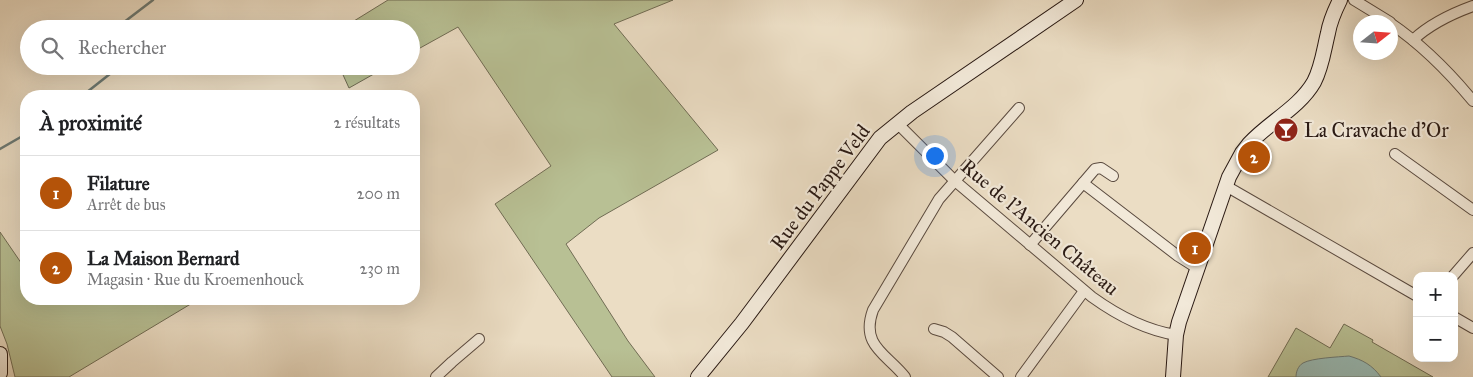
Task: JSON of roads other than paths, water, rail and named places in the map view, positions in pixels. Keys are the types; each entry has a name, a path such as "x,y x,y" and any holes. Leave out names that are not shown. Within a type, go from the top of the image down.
{"street":[{"name":"Rue du Pappe Veld","path":"698,377 742,322 880,138 897,123 1076,0"},
{"path":"1322,60 1329,26 1340,0"},
{"path":"1173,377 1176,335 1180,317 1235,165 1249,144 1297,102 1310,88 1336,28 1352,0 1377,15"},
{"path":"1413,40 1437,23 1473,6"},
{"path":"1398,29 1413,40 1473,101"},
{"path":"905,377 876,348 870,332 871,316 936,203 1019,108"},
{"name":"Rue de l'Ancien Château","path":"897,123 955,181 1084,291 1130,320 1156,331 1176,335"},
{"path":"1395,154 1473,210"},
{"path":"1030,245 1095,169 1099,167 1112,176"},
{"path":"1083,183 1182,259 1197,268"},
{"path":"1226,186 1413,294"},
{"path":"1456,272 1473,253"},
{"path":"1021,377 1084,291"},
{"path":"1458,319 1473,328"},
{"path":"934,329 952,337 998,377"},
{"path":"436,377 480,339"},
{"path":"0,354 0,372 2,377"}],"water":[{"path":"1349,356 1367,364 1381,377 1296,377 1299,367 1307,361"}],"waterway":[{"path":"127,20 153,0"},
{"path":"90,90 109,75"},
{"path":"0,149 20,137"}],"place":[{"name":"La Cravache d'Or","path":"1286,130"},
{"name":"La Maison Bernard","path":"1254,157"},
{"name":"Filature","path":"1195,248"}]}
